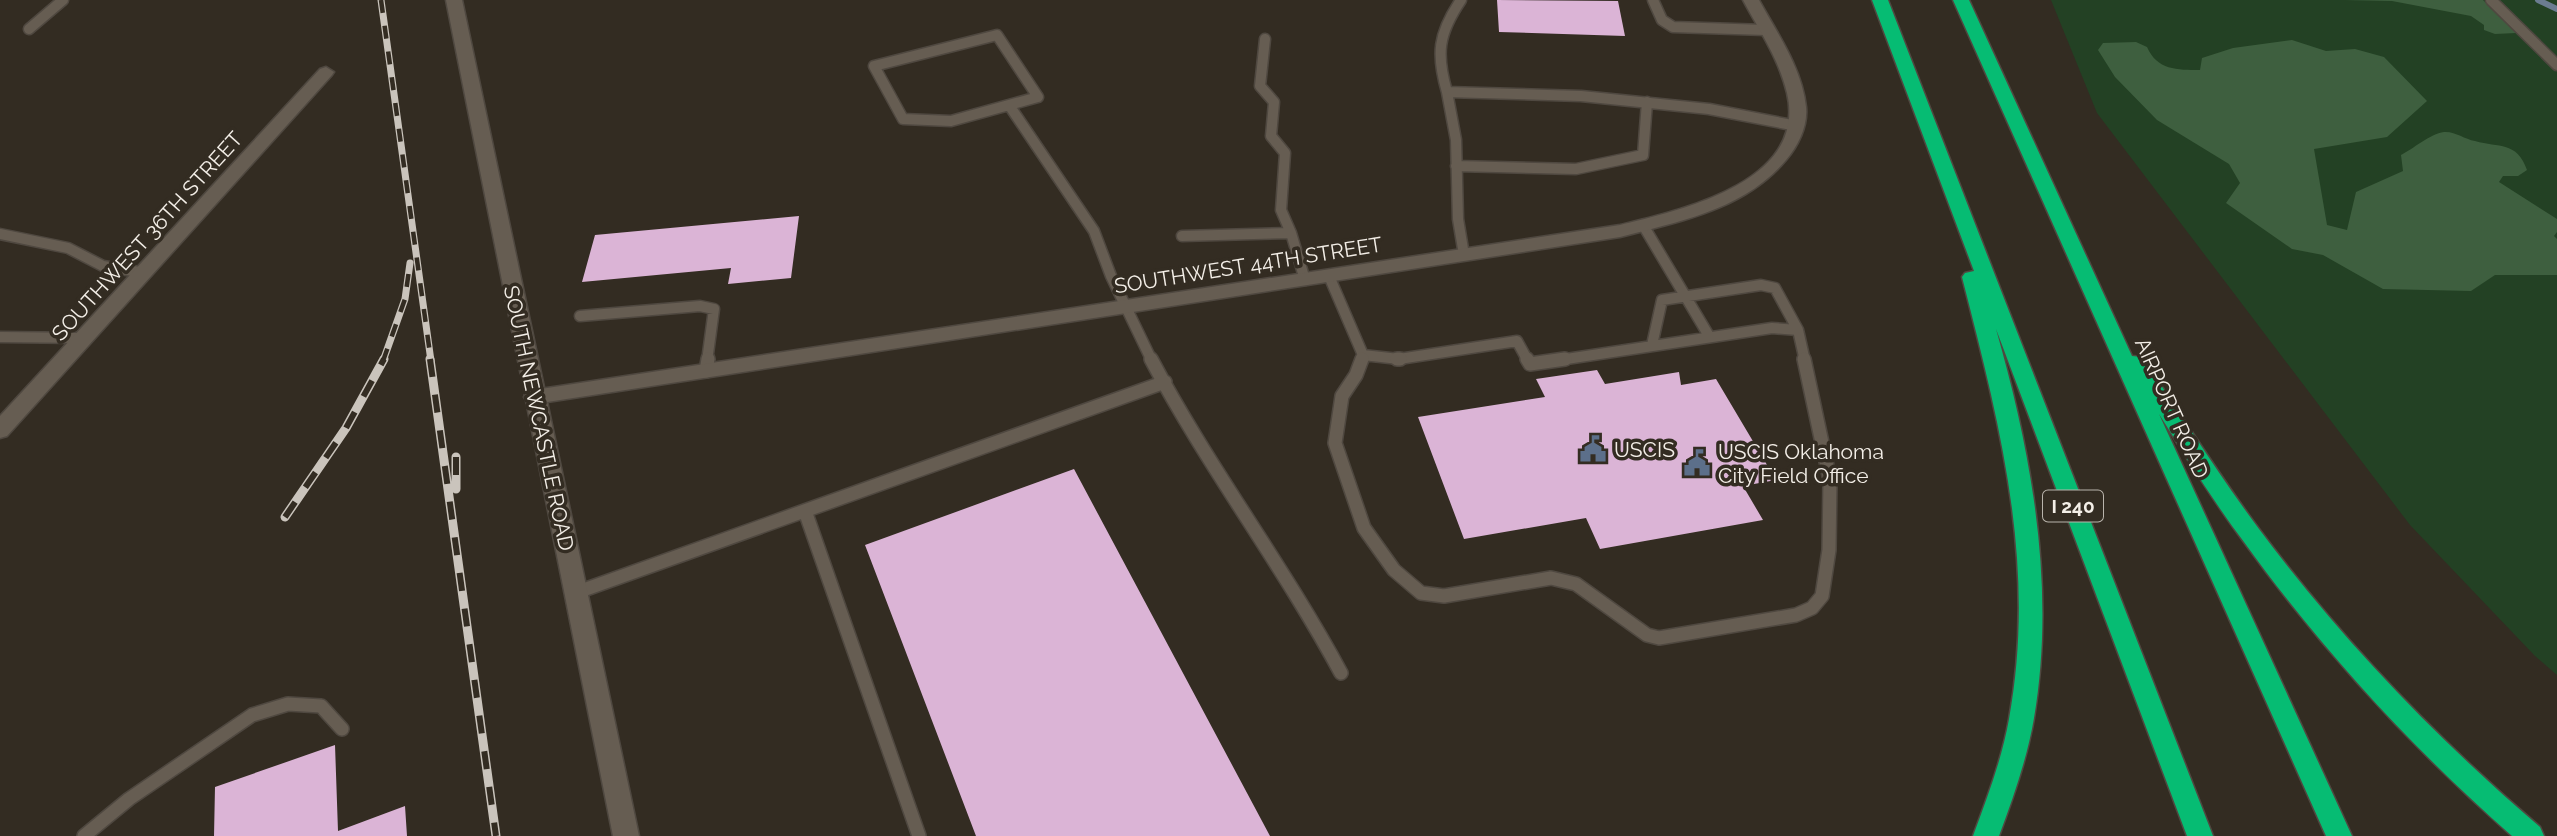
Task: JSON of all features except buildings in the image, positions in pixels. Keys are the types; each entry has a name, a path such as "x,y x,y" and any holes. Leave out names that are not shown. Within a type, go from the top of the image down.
{"highway":[{"name":"I 240","path":"1880,0 2200,836"},
{"name":"AIRPORT ROAD","path":"1961,0 2339,836"},
{"path":"1946,176 2012,430 2028,542 2031,625 2024,704 2006,783 1986,836"},
{"path":"2101,311 2250,534 2305,605 2372,682 2442,754 2531,836"}],"street":[{"name":"SOUTH NEWCASTLE ROAD","path":"454,0 626,836"},
{"path":"1751,0 1786,65 1798,107 1797,126"},
{"name":"SOUTHWEST 36TH STREET","path":"0,429 326,72"},
{"name":"SOUTHWEST 44TH STREET","path":"534,397 1305,280 1643,225 1706,209 1747,189 1773,167 1788,147 1797,126"}],"lane":[{"path":"29,29 63,0"},
{"path":"1461,0 1448,19 1438,61 1456,141 1458,219 1465,255"},
{"path":"1653,0 1662,20 1673,27 1766,30"},
{"path":"2491,0 2557,65"},
{"path":"997,34 1038,97 1009,105 951,121 903,119 874,66 997,34"},
{"path":"1265,39 1260,86 1274,102 1271,136 1285,153 1281,210 1305,280"},
{"path":"1447,92 1581,96 1647,102 1709,109 1797,126"},
{"path":"1457,166 1576,169 1643,155 1647,102"},
{"path":"1009,105 1094,231 1111,276 1165,382 1306,608 1341,673"},
{"path":"1643,225 1709,336"},
{"path":"1182,236 1291,233"},
{"path":"0,234 68,248 103,266 145,273"},
{"path":"1329,276 1363,355 1356,375 1342,396 1335,443 1364,528 1394,570 1421,593 1444,596 1537,579 1565,580 1576,584 1647,635 1671,638 1796,615 1812,608 1822,596 1829,550 1830,480 1798,330 1775,288 1761,285 1662,300 1652,345"},
{"path":"580,316 700,306 714,309 706,371"},
{"path":"1363,355 1399,359 1517,341 1530,364 1772,328 1798,330"},
{"path":"0,337 85,338"},
{"path":"575,593 1165,382"},
{"path":"805,511 919,836"},
{"path":"84,836 130,799 252,715 288,704 321,706 342,729"}],"green space":[{"path":"2051,0 2557,0 2557,675 2535,656 2410,525 2097,113"},
{"path":"2344,0 2483,0 2516,33 2495,34 2484,30 2484,25 2471,16 2392,1"},
{"path":"2292,40 2326,51 2355,49 2384,57 2427,101 2387,137 2314,149 2327,225 2347,230 2356,192 2403,171 2401,155 2422,142 2439,133 2452,133 2506,147 2518,154 2527,170 2518,176 2503,176 2499,182 2557,219 2557,232 2554,236 2557,239 2557,275 2495,275 2471,291 2383,289 2323,255 2292,249 2226,203 2240,183 2229,164 2157,120 2115,77 2098,50 2103,43 2136,42 2147,47 2151,55 2162,64 2176,69 2200,70 2202,58 2233,48"}],"waterway":[{"path":"2538,0 2557,9"}],"railway":[{"path":"381,0 431,361"},
{"path":"383,360 405,299 410,263"},
{"path":"430,359 496,836"},
{"path":"285,517 346,428 383,360"},
{"path":"456,457 456,489"}],"place":[{"name":"USCIS","path":"1593,449"},
{"name":"USCIS Oklahoma City Field Office","path":"1697,463"}]}
